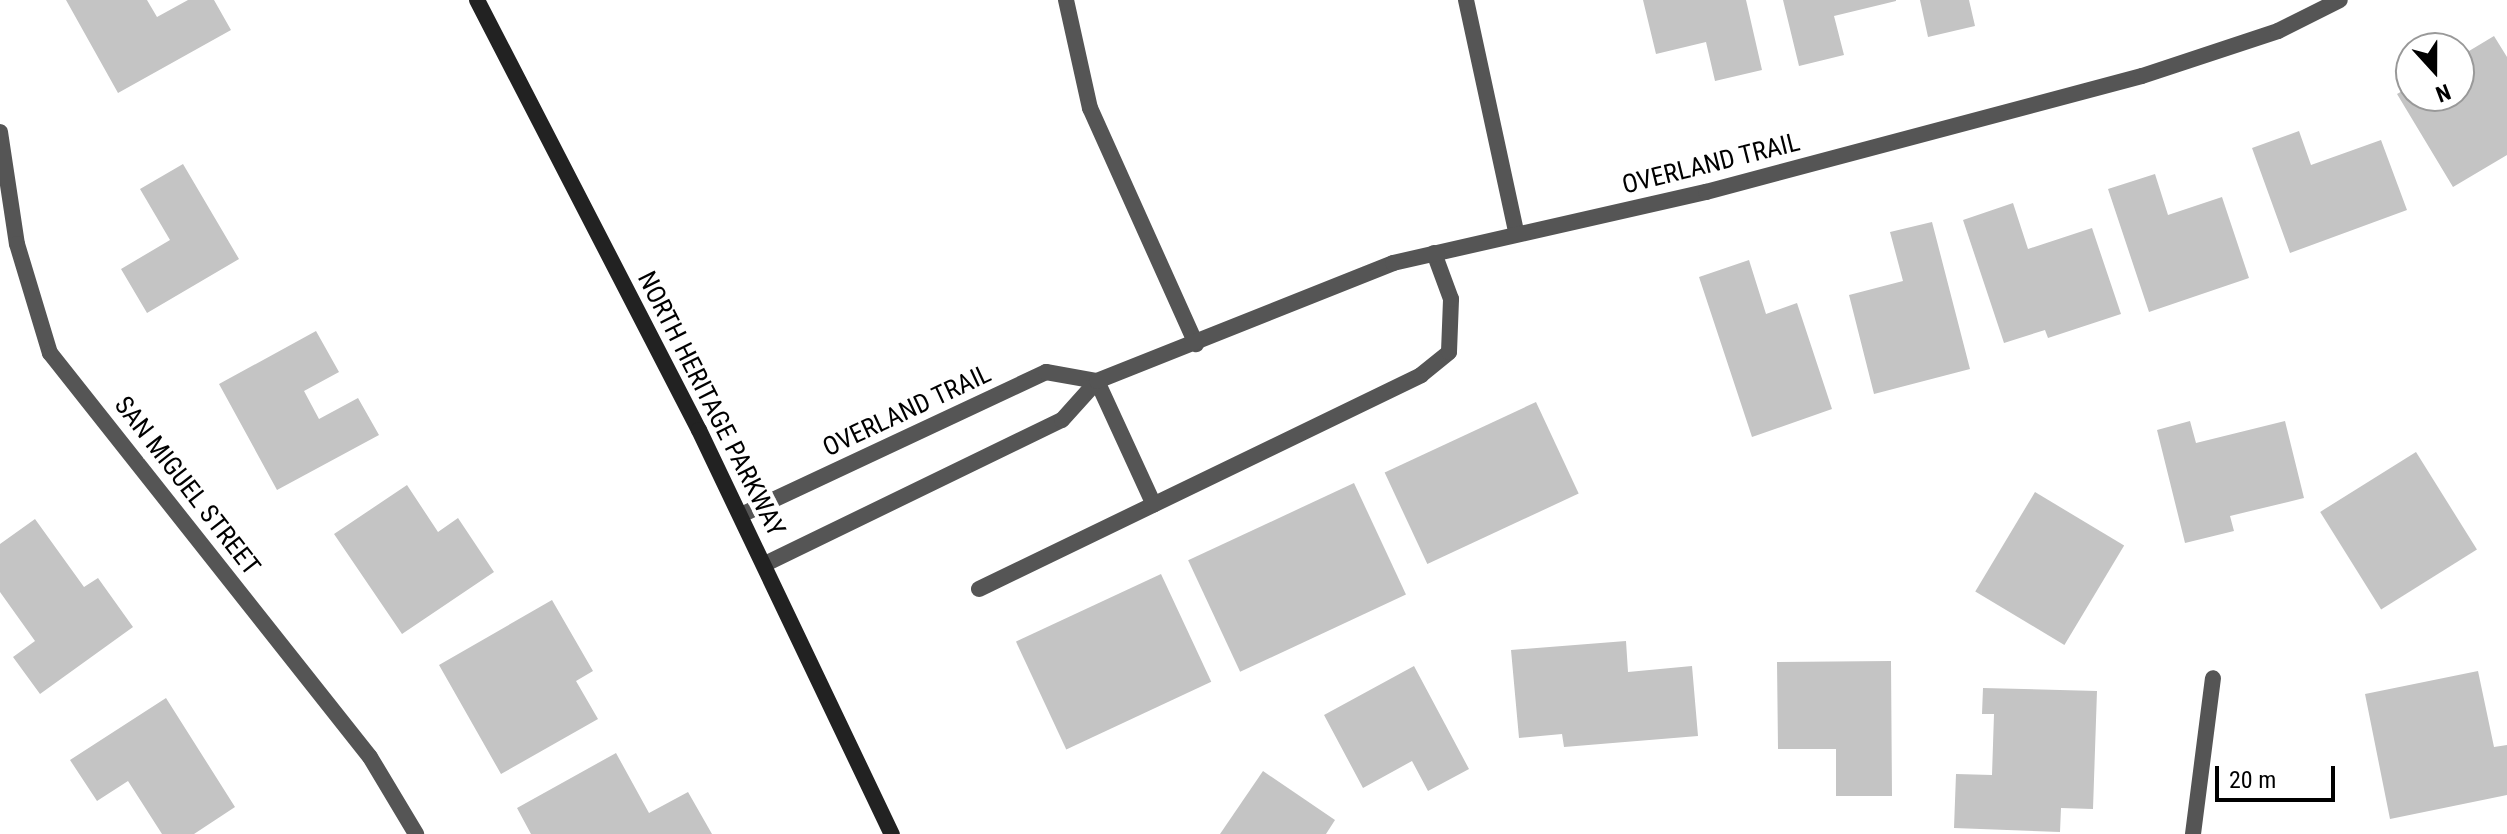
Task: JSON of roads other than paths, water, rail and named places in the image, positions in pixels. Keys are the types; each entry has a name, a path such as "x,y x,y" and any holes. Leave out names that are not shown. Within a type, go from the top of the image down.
{"main road":[{"name":"NORTH HERITAGE PARKWAY","path":"477,0 741,515 892,834"}],"street":[{"path":"1066,0 1096,122 1196,344"},
{"path":"1466,0 1516,232"},
{"name":"OVERLAND TRAIL","path":"765,564 1062,420 1097,381 1196,344 1266,310 1434,253 1516,232 1706,192 2142,76 2278,31 2340,0"},
{"name":"SAN MIGUEL STREET","path":"0,132 17,244 50,353 370,757 416,834"},
{"path":"979,589 1421,375 1449,352 1451,299 1434,253"},
{"name":"OVERLAND TRAIL","path":"741,515 1046,372 1097,381"},
{"path":"1097,381 1154,505"},
{"path":"2193,834 2213,678"}]}
